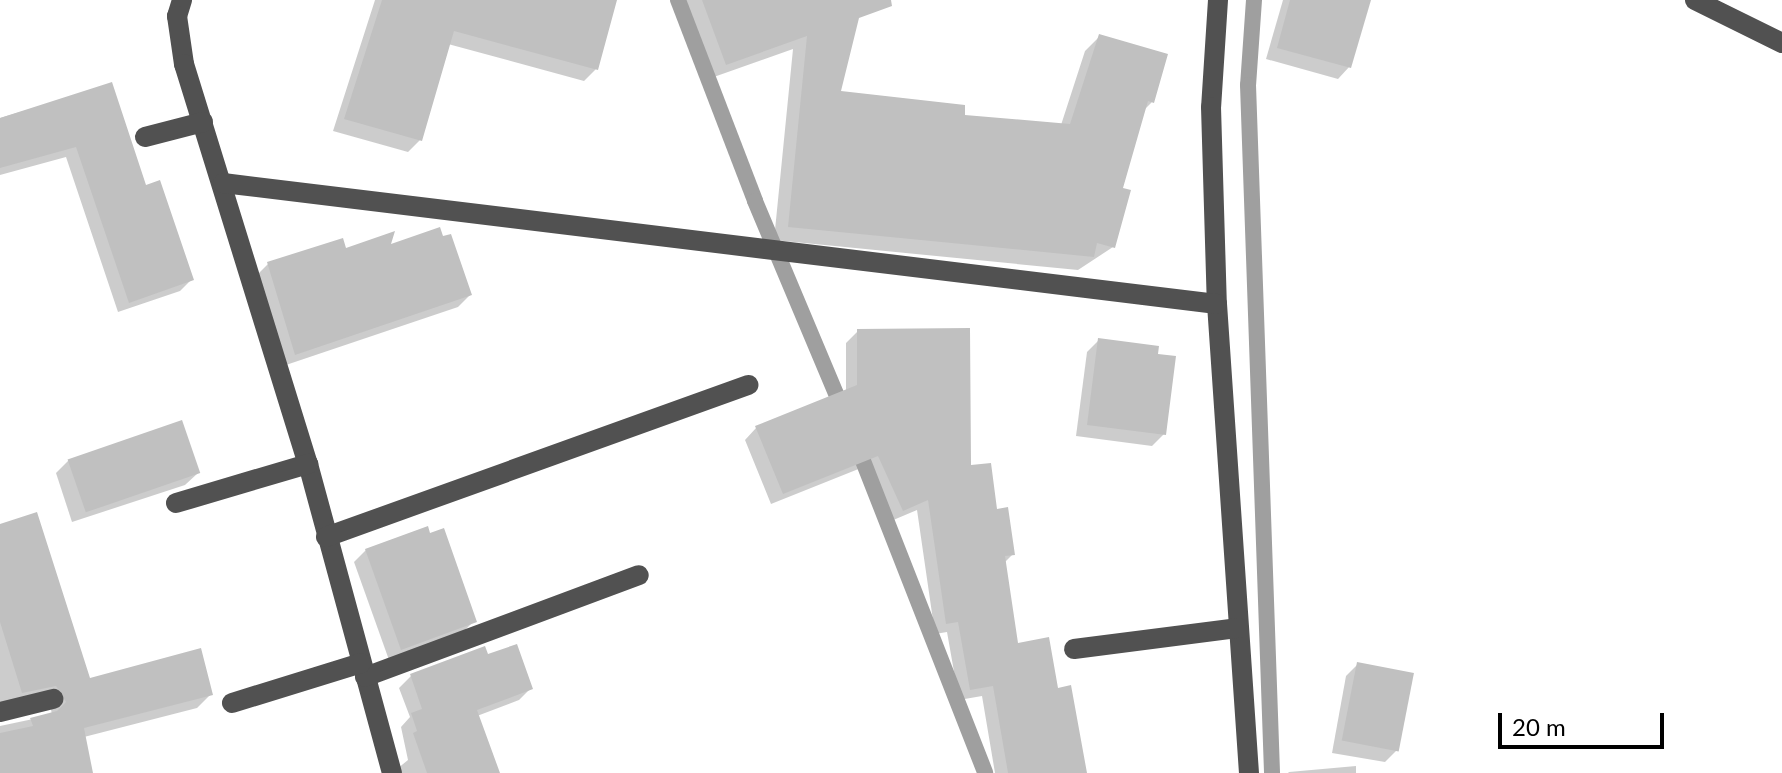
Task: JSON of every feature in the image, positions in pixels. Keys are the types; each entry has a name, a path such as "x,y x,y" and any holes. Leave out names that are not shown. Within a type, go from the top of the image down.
{"street":[{"path":"182,0 177,16 184,64 308,464 392,773"},
{"path":"1218,0 1211,107 1217,304 1249,773"},
{"path":"1695,0 1782,43"},
{"path":"145,137 203,122"},
{"path":"223,183 1217,304"},
{"path":"326,537 749,385"},
{"path":"176,503 308,464"},
{"path":"232,703 363,670 639,575"},
{"path":"1074,649 1239,628"},
{"path":"0,712 53,699"}],"building":[{"path":"382,0 617,0 598,70 454,31 422,141 344,119"},
{"path":"702,0 891,0 892,6 859,18 841,91 965,105 965,115 1070,124 1099,34 1168,54 1154,103 1148,101 1123,188 1131,190 1115,248 1097,243 1094,257 788,227 807,36 726,65"},
{"path":"1290,0 1371,0 1351,68 1277,48"},
{"path":"112,82 146,185 160,180 194,280 129,303 76,147 0,168 0,118"},
{"path":"440,227 443,236 451,234 472,295 295,355 267,262 343,238 346,248 395,231 391,244"},
{"path":"970,328 971,465 991,463 997,509 1008,507 1015,555 1005,556 1018,643 1049,637 1058,688 1071,685 1087,773 1008,773 993,686 970,690 958,622 946,624 928,500 903,511 878,456 783,494 755,426 857,385 857,329"},
{"path":"1098,338 1159,346 1158,354 1176,356 1166,435 1087,425"},
{"path":"182,420 200,473 86,512 68,459"},
{"path":"37,512 90,678 201,648 213,695 84,728 93,773 0,773 0,733 33,726 30,718 57,711 66,702 56,686 22,693 0,622 0,524"},
{"path":"428,526 430,533 444,528 477,622 401,650 365,549"},
{"path":"517,644 533,689 477,710 500,773 427,773 413,733 417,731 411,713 422,709 410,674 485,646 488,654"},
{"path":"1357,662 1414,673 1399,752 1342,741"}],"waterway":[{"path":"678,0 755,201 843,410"},
{"path":"1254,0 1248,85 1272,773"},
{"path":"856,443 985,773"}]}
